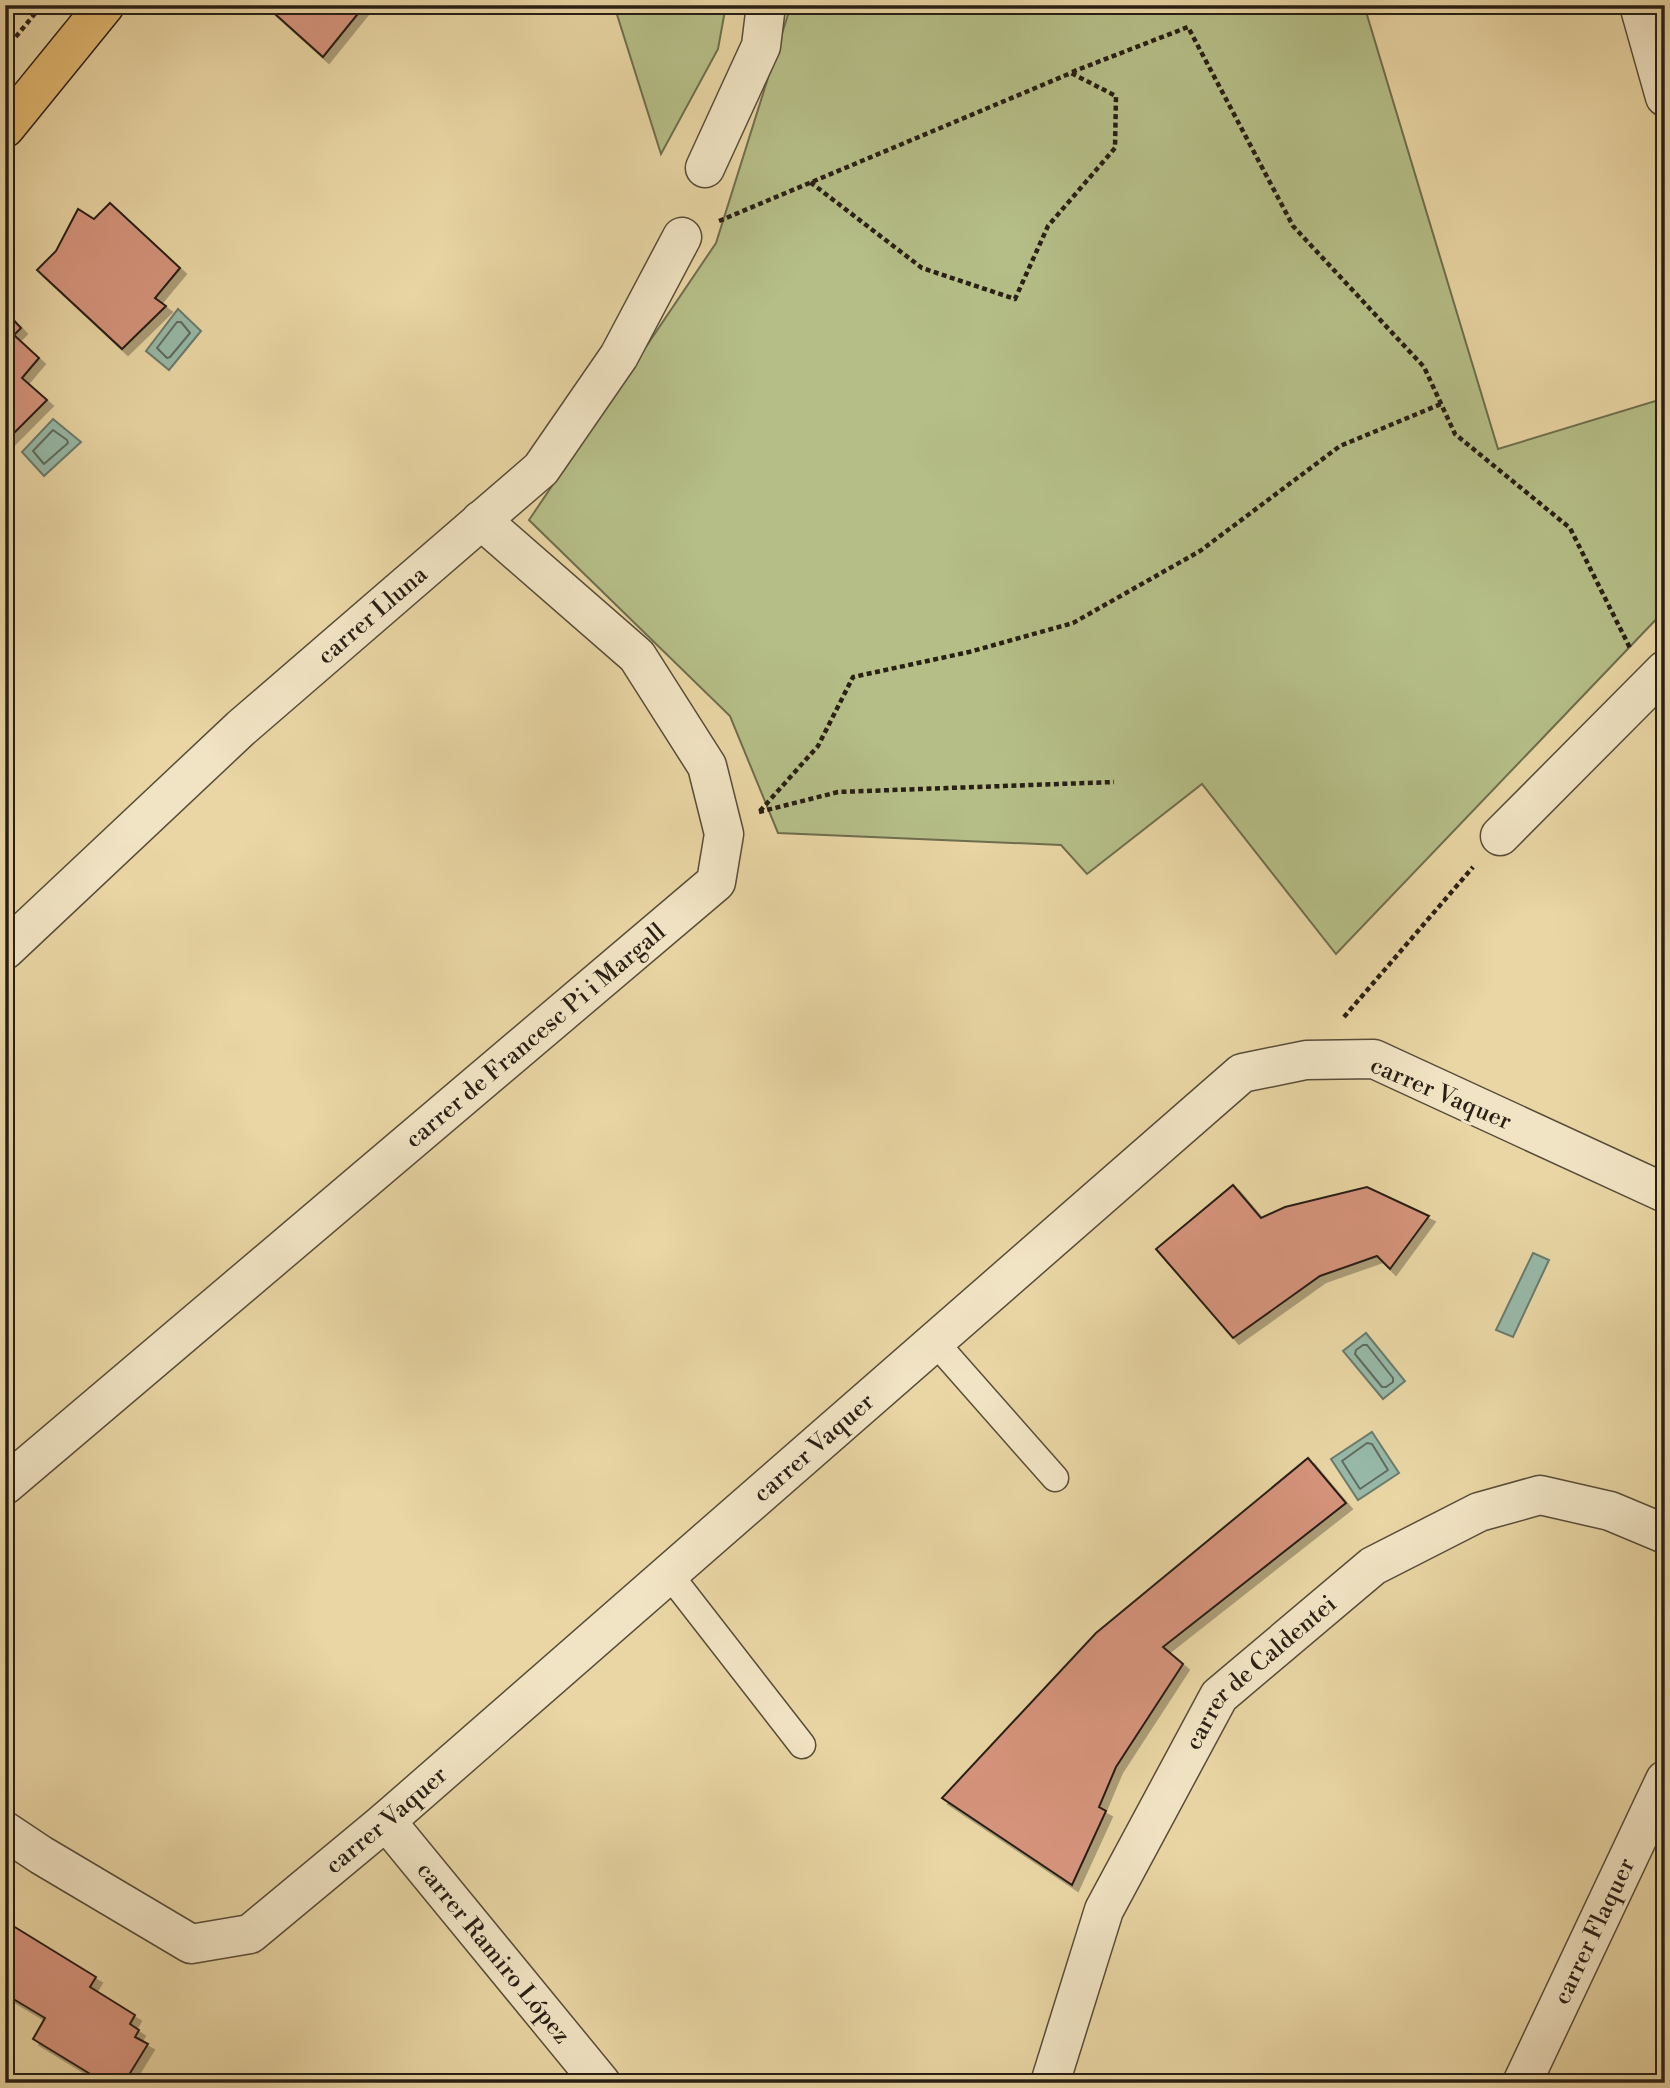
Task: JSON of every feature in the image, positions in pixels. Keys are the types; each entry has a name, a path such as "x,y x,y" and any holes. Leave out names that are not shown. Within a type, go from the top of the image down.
{"main road":[{"path":"5,128 105,5"}],"street":[{"path":"705,168 761,46 766,5"},
{"path":"1639,5 1665,97"},
{"name":"carrer Lluna","path":"5,950 241,728 541,469 619,356 682,237"},
{"name":"carrer de Francesc Pi i Margall","path":"5,1485 716,882 724,834 707,766 638,656 481,520"},
{"path":"1500,836 1657,678"},
{"name":"carrer Vaquer","path":"5,1831 191,1944 250,1934 386,1821 1242,1073 1306,1060 1374,1059 1665,1193"},
{"name":"carrer de Caldentei","path":"1050,2083 1104,1910 1219,1696 1373,1566 1479,1512 1541,1495 1610,1511 1665,1534"},
{"name":"carrer Flaquer","path":"1522,2083 1665,1780"},
{"name":"carrer Ramiro López","path":"386,1821 601,2083"}],"lane":[{"path":"935,1342 1055,1478"},
{"path":"669,1574 802,1745"}],"path":[{"path":"5,50 42,5"},
{"path":"682,237 1071,73 1188,27 1293,226 1424,367 1455,434 1570,528 1657,678"},
{"path":"810,182 922,268 1015,299 1048,226 1115,148 1116,96 1071,73"},
{"path":"759,812 818,746 853,677 969,652 1073,622 1200,551 1340,446 1441,404"},
{"path":"721,821 838,792 1114,782"},
{"path":"1306,1060 1500,836"}],"green space":[{"path":"614,5 726,5 718,49 661,154"},
{"path":"791,5 1364,5 1498,449 1665,398 1665,610 1336,954 1202,784 1087,874 1061,845 778,833 730,716 529,520 716,243"}],"water":[{"path":"178,309 201,331 169,370 146,351"},
{"path":"53,419 81,442 44,476 22,452"},
{"path":"1533,1253 1549,1260 1513,1337 1496,1330"},
{"path":"1366,1333 1405,1381 1383,1399 1343,1351"},
{"path":"1372,1432 1399,1473 1358,1500 1331,1459"}],"building":[{"path":"265,5 365,5 323,57"},
{"path":"110,203 180,268 155,298 166,306 122,349 37,270 56,251 78,209 94,219"},
{"path":"5,311 21,328 14,335 39,358 22,378 47,400 5,442"},
{"path":"1233,1185 1261,1218 1285,1207 1367,1187 1429,1216 1390,1269 1377,1256 1320,1276 1233,1338 1156,1249"},
{"path":"1308,1458 1346,1503 1163,1647 1183,1664 1116,1767 1099,1807 1106,1811 1072,1885 942,1798 1096,1633"},
{"path":"5,1921 96,1977 90,1987 135,2015 130,2024 139,2030 135,2037 148,2044 124,2083 105,2083 33,2039 45,2018 5,1994"}]}
